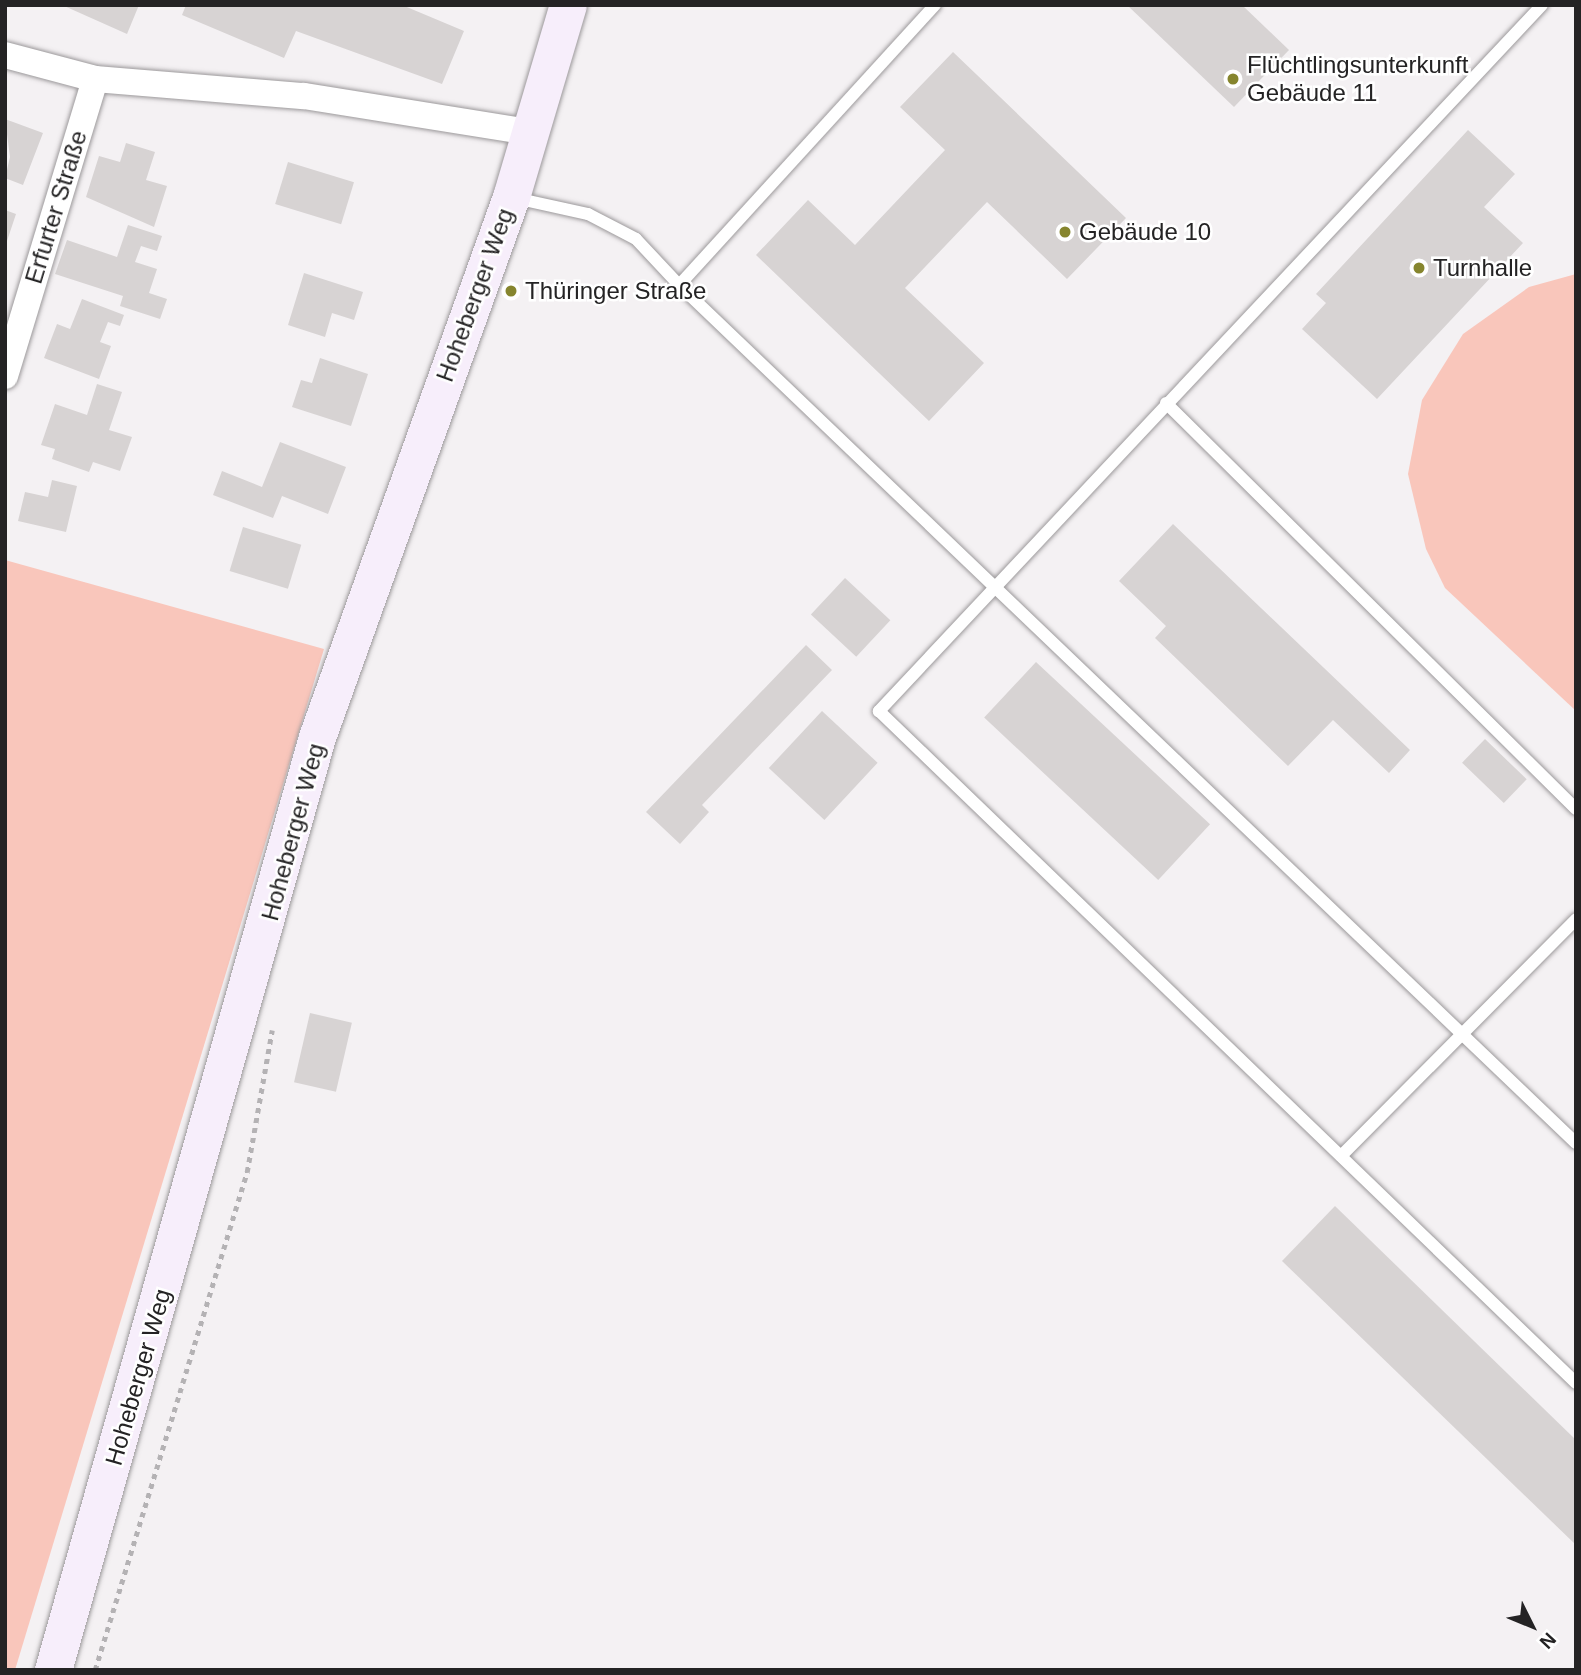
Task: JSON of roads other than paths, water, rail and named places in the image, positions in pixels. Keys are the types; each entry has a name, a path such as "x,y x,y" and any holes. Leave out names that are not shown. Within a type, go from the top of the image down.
{"street":[{"name":"Hoheberger Weg","path":"53,1670 317,737 511,197 568,5"},
{"path":"5,55 95,79 304,96 530,132"},
{"name":"Erfurter Straße","path":"5,376 95,79"}],"lane":[{"path":"679,285 935,5"},
{"path":"1542,5 879,710 1576,1382"},
{"path":"511,197 588,214 636,239 679,285 1464,1032 1576,1143"},
{"path":"1166,403 1576,808"},
{"path":"1341,1156 1576,919"}],"place":[{"name":"Flüchtlingsunterkunft Gebäude 11","path":"1233,79"},
{"name":"Gebäude 10","path":"1065,232"},
{"name":"Turnhalle","path":"1419,268"},
{"name":"Thüringer Straße","path":"511,291"}]}
